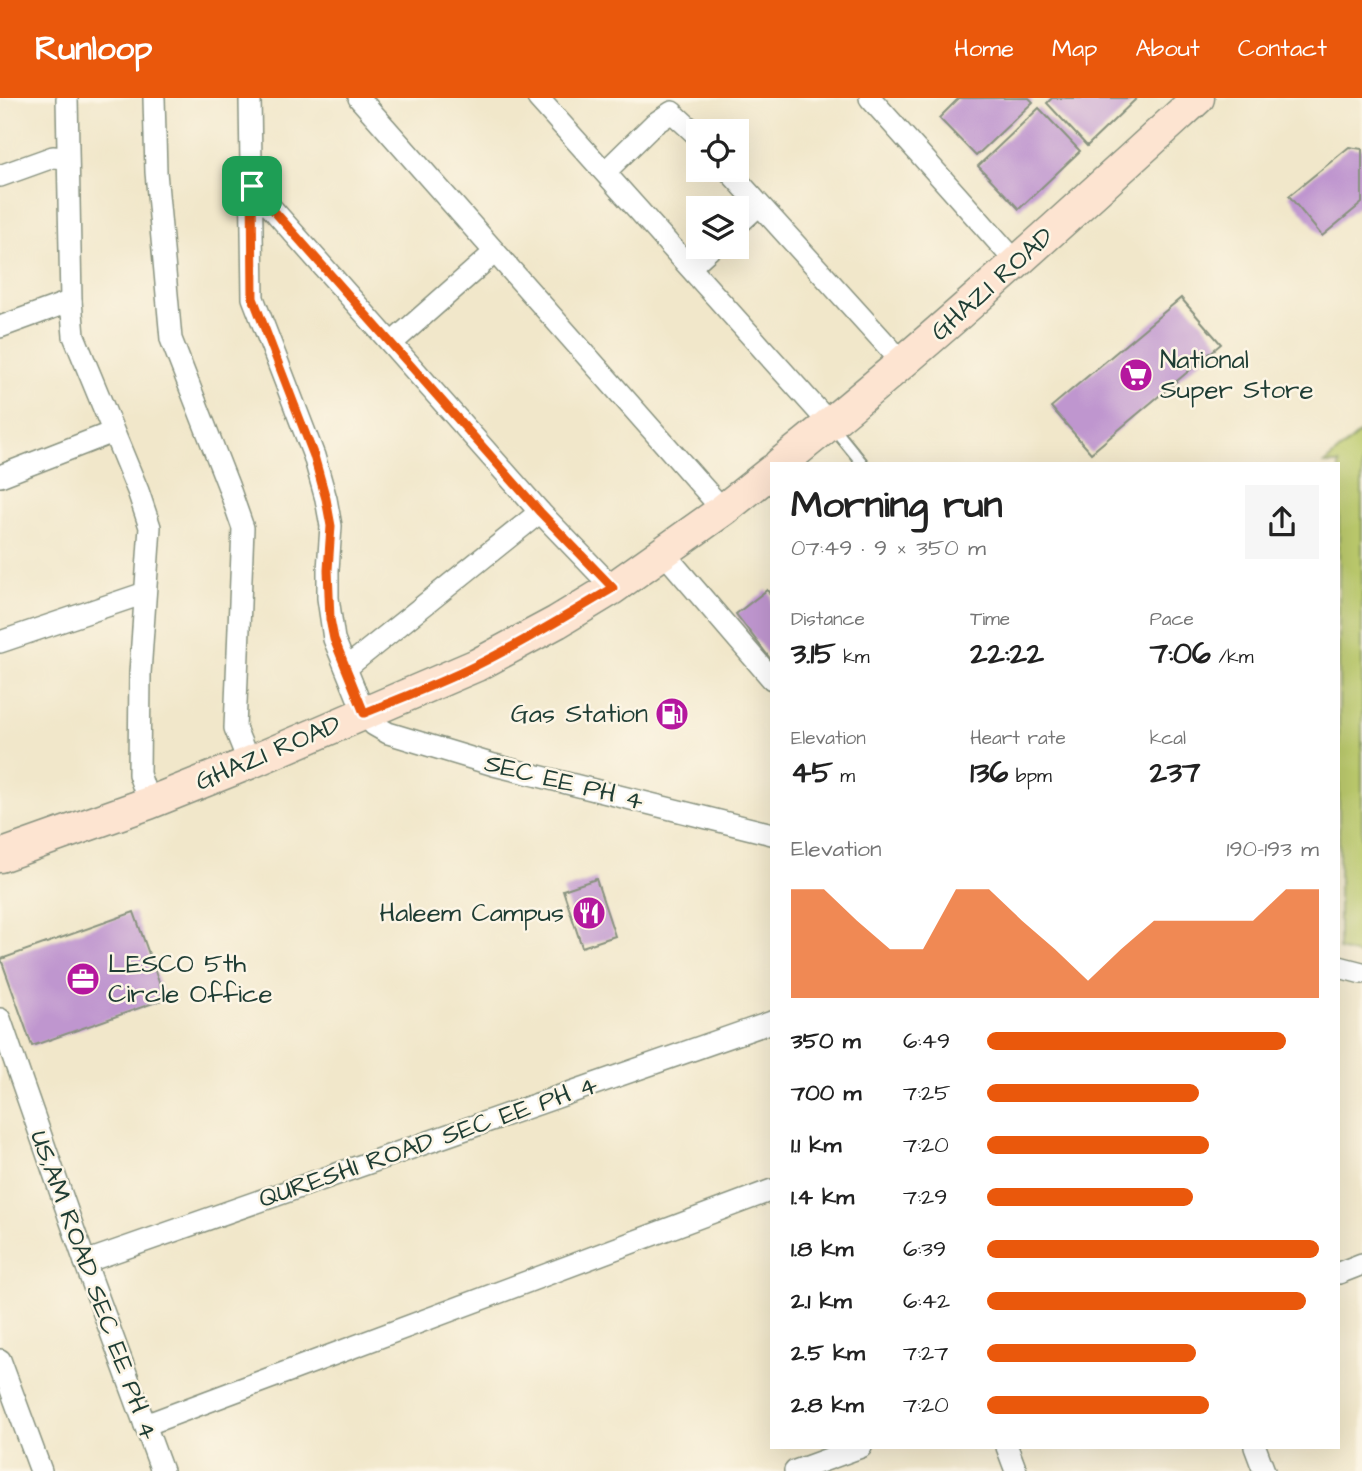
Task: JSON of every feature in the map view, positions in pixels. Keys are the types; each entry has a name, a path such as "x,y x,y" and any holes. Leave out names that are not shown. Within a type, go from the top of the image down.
{"main road":[{"name":"GHAZI ROAD","path":"782,462 1017,263 1198,98"},
{"name":"GHAZI ROAD","path":"0,856 149,803 249,763 477,665 613,588 723,510 770,473"}],"street":[{"path":"67,98 74,337 138,491 150,527 140,673 139,774 149,803"},
{"path":"154,98 156,172 171,339 243,528 235,728 249,763"},
{"path":"250,98 253,298 314,456 326,499 331,526 328,570 330,619 334,639 364,713"},
{"path":"359,98 723,510"},
{"path":"538,98 830,424"},
{"path":"870,98 1017,263"},
{"path":"605,172 654,124 666,105 686,124"},
{"path":"0,176 53,157 67,158"},
{"path":"739,182 902,363"},
{"path":"252,186 540,512 613,588"},
{"path":"749,214 759,205"},
{"path":"392,344 495,253"},
{"path":"690,267 699,259"},
{"path":"0,327 71,301"},
{"path":"0,476 113,432"},
{"path":"346,668 540,512"},
{"path":"663,552 770,677"},
{"path":"0,642 145,593"},
{"name":"SEC EE PH 4","path":"364,713 374,725 388,733 494,765 770,834"},
{"path":"1340,967 1362,974"},
{"name":"US,AM ROAD SEC EE PH 4","path":"0,1019 162,1471"},
{"name":"QURESHI ROAD SEC EE PH 4","path":"85,1262 770,1023"},
{"path":"145,1425 770,1191"},
{"path":"1340,1273 1362,1264"},
{"path":"0,1360 41,1471"},
{"path":"795,1471 856,1449"},
{"path":"1008,1449 1016,1471"},
{"path":"1256,1449 1264,1471"}],"lane":[{"path":"830,424 861,462"}],"green space":[{"path":"1362,431 1362,956 1340,950 1340,462 1326,462"}],"building":[{"path":"959,98 1029,98 1033,102 976,156 939,118"},
{"path":"1052,98 1137,98 1087,146 1047,103"},
{"path":"1039,108 1080,151 1019,209 978,166"},
{"path":"1349,147 1362,149 1362,203 1322,236 1289,196"},
{"name":"National Super Store","path":"1181,298 1221,344 1091,453 1051,407"},
{"path":"767,590 770,594 770,658 736,614"},
{"name":"Haleem Campus","path":"596,879 615,936 582,947 563,890"},
{"name":"LESCO 5th Circle Office","path":"134,912 165,999 32,1046 1,959"}],"place":[{"name":"National Super Store","path":"1136,375"},
{"name":"Gas Station","path":"672,714"},
{"name":"Haleem Campus","path":"589,913"},
{"name":"LESCO 5th Circle Office","path":"83,979"}],"route":[{"path":"252,186 540,512 613,588 477,665 364,713 334,639 330,619 328,570 331,526 326,499 314,456 253,298 252,186"}]}
